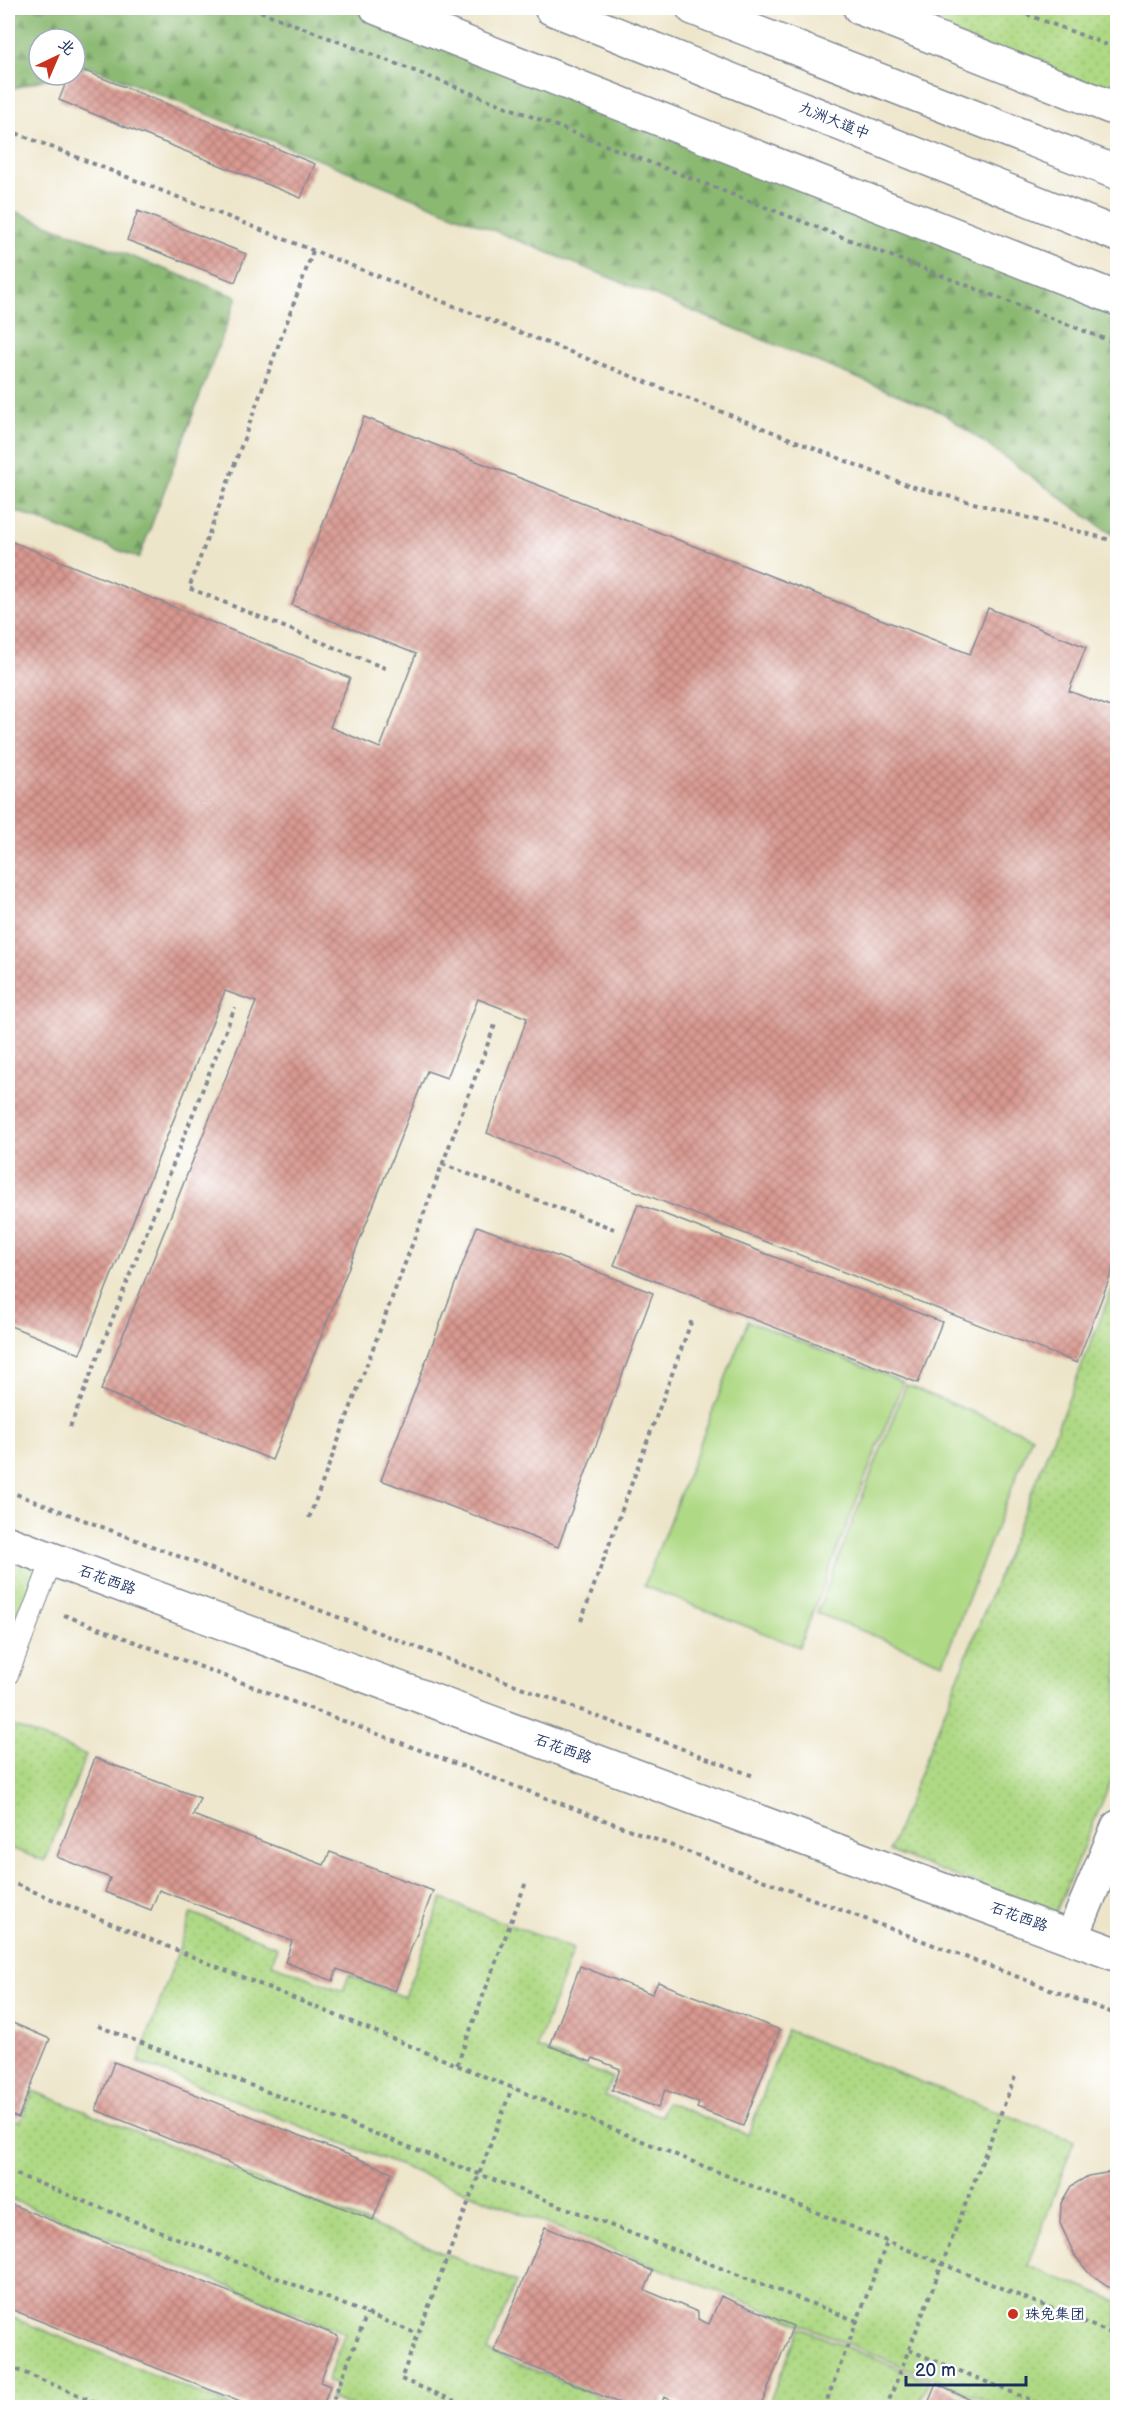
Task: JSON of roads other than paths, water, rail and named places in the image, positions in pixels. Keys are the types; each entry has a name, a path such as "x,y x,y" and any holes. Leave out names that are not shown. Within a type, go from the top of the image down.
{"main road":[{"path":"377,8 1118,299"},
{"name":"九洲大道中","path":"551,8 1118,235"},
{"path":"693,8 1118,172"},
{"path":"860,8 1118,110"},
{"name":"石花西路","path":"8,1543 1118,1955"},
{"path":"1072,1937 1118,1827"}],"lane":[{"path":"8,1675 52,1560"}],"place":[{"name":"珠免集团","path":"1013,2314"}]}
